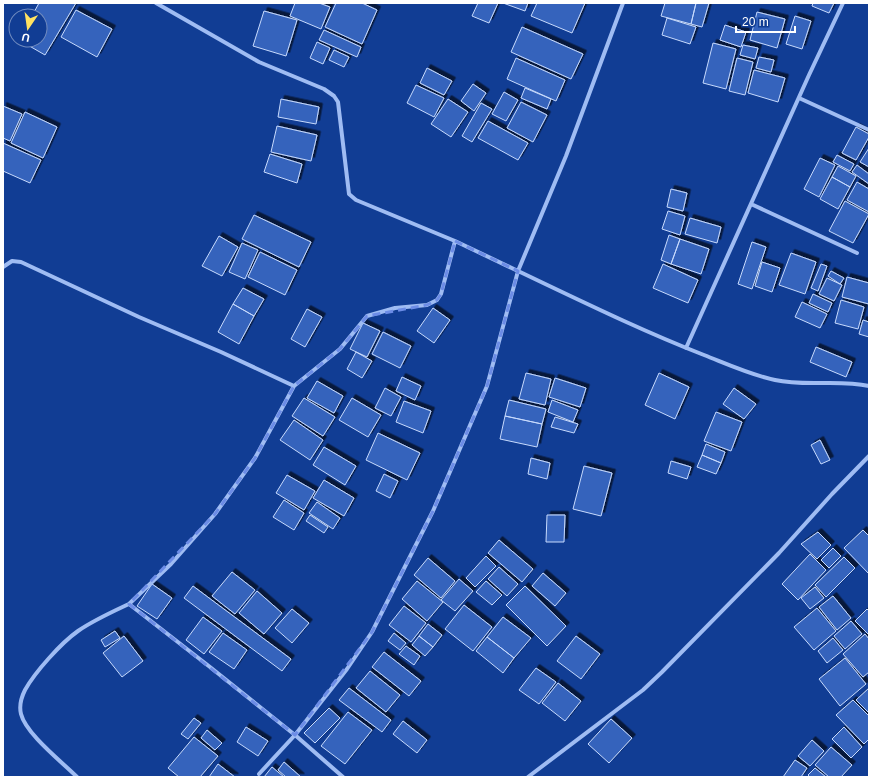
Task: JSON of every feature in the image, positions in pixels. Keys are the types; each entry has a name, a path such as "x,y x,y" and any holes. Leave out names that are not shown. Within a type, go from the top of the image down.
{"street":[{"path":"156,3 259,62 324,89 334,96 338,102 349,194 356,200 454,241 616,318 746,372 776,381 800,384 837,382 869,386"},
{"path":"259,774 295,735 347,669 372,632 433,511 487,386 518,271 566,156 623,3"},
{"path":"686,348 843,3"},
{"path":"799,98 869,130"},
{"path":"751,204 857,254"},
{"path":"77,777 28,729 21,714 21,704 24,691 36,674 57,650 76,632 96,620 129,604 171,564 214,514 255,458 294,386 340,349 367,316 395,308 427,305 437,300 441,294 454,241"},
{"path":"3,267 12,261 21,262 139,317 221,352 294,386"},
{"path":"528,777 643,690 780,553 832,494 869,456"},
{"path":"129,604 295,735 343,777"}],"highlighted area":[{"path":"455,241 518,271 487,386 433,511 372,632 295,735 129,604 215,514 255,458 294,386 340,349 367,316 427,305 437,300 441,294"}],"building":[{"path":"39,3 76,3 45,55 33,48 48,48 48,8 36,8"},
{"path":"295,3 319,3 330,7 321,29 290,16"},
{"path":"336,3 362,3 377,10 362,44 325,27"},
{"path":"478,3 498,3 489,23 472,16"},
{"path":"503,3 528,3 525,11"},
{"path":"537,3 585,3 572,33 531,16"},
{"path":"665,3 696,3 691,24 661,16"},
{"path":"696,3 709,3 702,27 691,24"},
{"path":"813,3 834,3 829,13 812,6"},
{"path":"76,10 112,29 97,57 61,37"},
{"path":"264,11 297,20 286,56 253,46"},
{"path":"757,12 785,19 777,48 750,40"},
{"path":"795,16 811,21 802,49 786,44"},
{"path":"667,18 696,27 690,44 662,35"},
{"path":"725,25 746,32 741,47 720,40"},
{"path":"522,27 583,54 571,79 511,52"},
{"path":"324,30 361,47 357,57 319,40"},
{"path":"317,42 330,48 323,64 310,58"},
{"path":"713,43 736,49 726,89 703,83"},
{"path":"743,45 758,48 755,59 740,55"},
{"path":"334,50 349,57 344,67 329,60"},
{"path":"759,57 774,60 771,72 756,68"},
{"path":"516,58 565,80 556,101 507,79"},
{"path":"737,58 753,62 745,95 729,91"},
{"path":"427,68 452,81 444,95 420,83"},
{"path":"754,70 785,78 778,102 748,93"},
{"path":"473,84 486,93 474,111 461,101"},
{"path":"416,85 444,98 434,117 407,103"},
{"path":"525,88 551,99 547,109 521,98"},
{"path":"504,92 518,100 506,121 492,114"},
{"path":"281,99 319,107 316,124 278,117"},
{"path":"448,99 468,112 451,137 431,124"},
{"path":"521,102 547,115 533,142 507,128"},
{"path":"481,103 492,109 472,142 462,136"},
{"path":"3,106 22,114 10,141 3,138"},
{"path":"25,112 57,127 43,158 11,143"},
{"path":"488,121 528,143 518,160 478,138"},
{"path":"277,126 317,135 311,161 271,152"},
{"path":"856,127 869,134 869,137 856,160 842,153"},
{"path":"3,143 41,160 30,183 3,171"},
{"path":"869,148 869,167 860,162"},
{"path":"270,154 302,164 297,183 264,172"},
{"path":"837,155 854,164 850,171 833,162"},
{"path":"820,158 835,165 819,197 804,189"},
{"path":"857,165 869,174 869,184 852,172"},
{"path":"838,166 856,176 850,187 832,177"},
{"path":"832,177 850,187 838,209 820,199"},
{"path":"857,182 869,189 869,212 847,200"},
{"path":"671,189 687,193 683,211 667,207"},
{"path":"845,201 869,214 853,243 829,231"},
{"path":"668,211 685,216 680,235 662,229"},
{"path":"254,215 311,242 299,267 242,239"},
{"path":"690,218 721,227 717,243 685,234"},
{"path":"669,235 680,239 671,264 661,260"},
{"path":"219,236 238,247 222,276 202,266"},
{"path":"680,239 709,249 701,274 671,264"},
{"path":"752,242 766,247 752,289 738,284"},
{"path":"242,243 258,250 245,279 229,272"},
{"path":"260,252 297,270 285,295 248,277"},
{"path":"791,253 816,262 805,294 779,285"},
{"path":"762,262 780,268 772,292 755,286"},
{"path":"663,264 698,280 688,303 653,288"},
{"path":"821,264 827,266 818,291 811,288"},
{"path":"831,271 844,278 840,284 828,276"},
{"path":"847,277 869,283 869,304 842,297"},
{"path":"827,278 842,285 834,301 819,294"},
{"path":"243,288 264,299 254,316 233,304"},
{"path":"813,294 832,303 828,312 809,303"},
{"path":"841,300 864,307 858,329 835,323"},
{"path":"802,302 827,314 820,328 795,317"},
{"path":"233,304 254,316 239,344 218,332"},
{"path":"433,308 450,320 434,343 417,331"},
{"path":"307,309 322,317 305,347 291,339"},
{"path":"863,320 869,322 869,337 859,334"},
{"path":"363,323 380,331 367,357 350,349"},
{"path":"383,332 411,346 400,368 372,354"},
{"path":"816,347 852,362 846,377 810,362"},
{"path":"356,352 372,361 362,378 347,369"},
{"path":"526,373 551,379 545,405 519,399"},
{"path":"659,373 689,387 675,419 645,405"},
{"path":"402,377 421,386 415,400 396,391"},
{"path":"555,378 586,388 580,407 549,397"},
{"path":"317,381 343,396 334,413 307,398"},
{"path":"385,388 401,397 391,416 375,408"},
{"path":"734,388 756,404 744,419 723,404"},
{"path":"304,398 335,417 323,436 292,416"},
{"path":"352,398 381,415 368,437 339,420"},
{"path":"509,400 546,409 542,424 505,416"},
{"path":"552,400 578,410 573,422 548,412"},
{"path":"404,401 431,411 423,433 396,422"},
{"path":"716,412 742,422 731,451 704,441"},
{"path":"505,416 542,424 537,447 500,439"},
{"path":"555,417 578,424 574,433 551,427"},
{"path":"294,420 323,440 310,460 280,440"},
{"path":"378,433 420,453 407,480 366,460"},
{"path":"820,440 830,460 821,464 811,445"},
{"path":"706,444 725,452 721,463 702,455"},
{"path":"324,447 356,466 345,485 313,465"},
{"path":"702,455 721,463 716,474 697,467"},
{"path":"531,458 550,463 547,479 528,474"},
{"path":"671,461 691,467 687,479 668,473"},
{"path":"584,466 612,473 601,516 573,509"},
{"path":"384,474 398,481 390,498 376,491"},
{"path":"287,475 315,491 304,510 276,493"},
{"path":"324,480 354,498 344,516 313,498"},
{"path":"284,500 304,513 294,530 273,517"},
{"path":"317,502 340,518 333,529 309,513"},
{"path":"310,515 328,527 324,533 306,521"},
{"path":"547,515 565,515 564,542 546,542"},
{"path":"863,530 869,536 869,574 844,548"},
{"path":"818,532 831,545 817,559 801,544"},
{"path":"499,540 533,569 522,582 488,553"},
{"path":"833,548 841,556 829,568 821,560"},
{"path":"810,554 826,570 798,600 782,584"},
{"path":"486,556 496,566 475,587 466,578"},
{"path":"844,557 855,568 826,597 815,585"},
{"path":"428,558 455,581 441,598 414,575"},
{"path":"499,567 518,584 507,596 488,579"},
{"path":"232,572 255,590 235,614 212,596"},
{"path":"543,573 566,593 555,606 532,586"},
{"path":"459,579 473,591 455,611 441,600"},
{"path":"417,581 443,602 427,621 402,599"},
{"path":"486,581 502,595 492,605 476,592"},
{"path":"152,584 172,598 157,619 137,606"},
{"path":"193,586 291,659 282,671 184,598"},
{"path":"525,586 566,626 547,646 506,605"},
{"path":"815,587 824,598 810,609 801,598"},
{"path":"257,591 282,613 264,634 239,613"},
{"path":"833,596 851,618 837,630 819,607"},
{"path":"464,605 492,627 473,651 445,629"},
{"path":"404,606 426,623 411,642 389,625"},
{"path":"817,608 836,631 814,650 794,627"},
{"path":"292,609 309,623 292,643 275,628"},
{"path":"867,609 869,611 869,635 855,621"},
{"path":"203,617 222,631 204,654 186,640"},
{"path":"503,617 531,638 514,658 487,637"},
{"path":"851,621 862,634 845,649 834,636"},
{"path":"428,624 442,635 433,647 419,636"},
{"path":"115,631 120,638 105,647 101,640"},
{"path":"223,633 247,650 234,669 209,652"},
{"path":"394,633 406,643 400,650 388,641"},
{"path":"865,634 869,639 869,672 863,677 843,654"},
{"path":"124,636 143,661 122,677 103,653"},
{"path":"419,636 433,647 425,656 412,645"},
{"path":"576,636 600,654 581,679 557,661"},
{"path":"487,637 514,658 503,673 476,651"},
{"path":"833,638 843,650 827,663 818,651"},
{"path":"406,646 420,656 414,665 399,654"},
{"path":"384,652 421,681 409,696 372,667"},
{"path":"845,658 866,684 840,706 819,679"},
{"path":"536,668 556,682 539,704 519,690"},
{"path":"370,671 400,695 386,712 356,688"},
{"path":"558,683 581,701 565,721 542,703"},
{"path":"349,688 391,720 382,732 339,700"},
{"path":"869,688 869,713 856,700"},
{"path":"853,700 869,716 869,739 864,744 836,715"},
{"path":"329,708 340,718 315,743 304,733"},
{"path":"348,712 372,730 345,764 321,746"},
{"path":"194,718 201,723 188,739 181,734"},
{"path":"611,719 632,738 609,763 588,744"},
{"path":"403,721 427,740 417,753 393,734"},
{"path":"246,727 268,741 258,756 237,742"},
{"path":"844,727 862,747 851,758 832,739"},
{"path":"207,730 222,743 215,750 201,738"},
{"path":"194,737 218,756 200,777 179,777 168,768"},
{"path":"812,740 824,751 810,766 798,756"},
{"path":"831,747 852,765 841,777 829,777 815,765"},
{"path":"795,760 807,768 801,777 783,777"},
{"path":"284,762 301,777 286,777 278,770"},
{"path":"218,764 235,777 209,777"},
{"path":"272,767 284,777 264,777"},
{"path":"815,768 826,777 810,777 808,775"}]}
